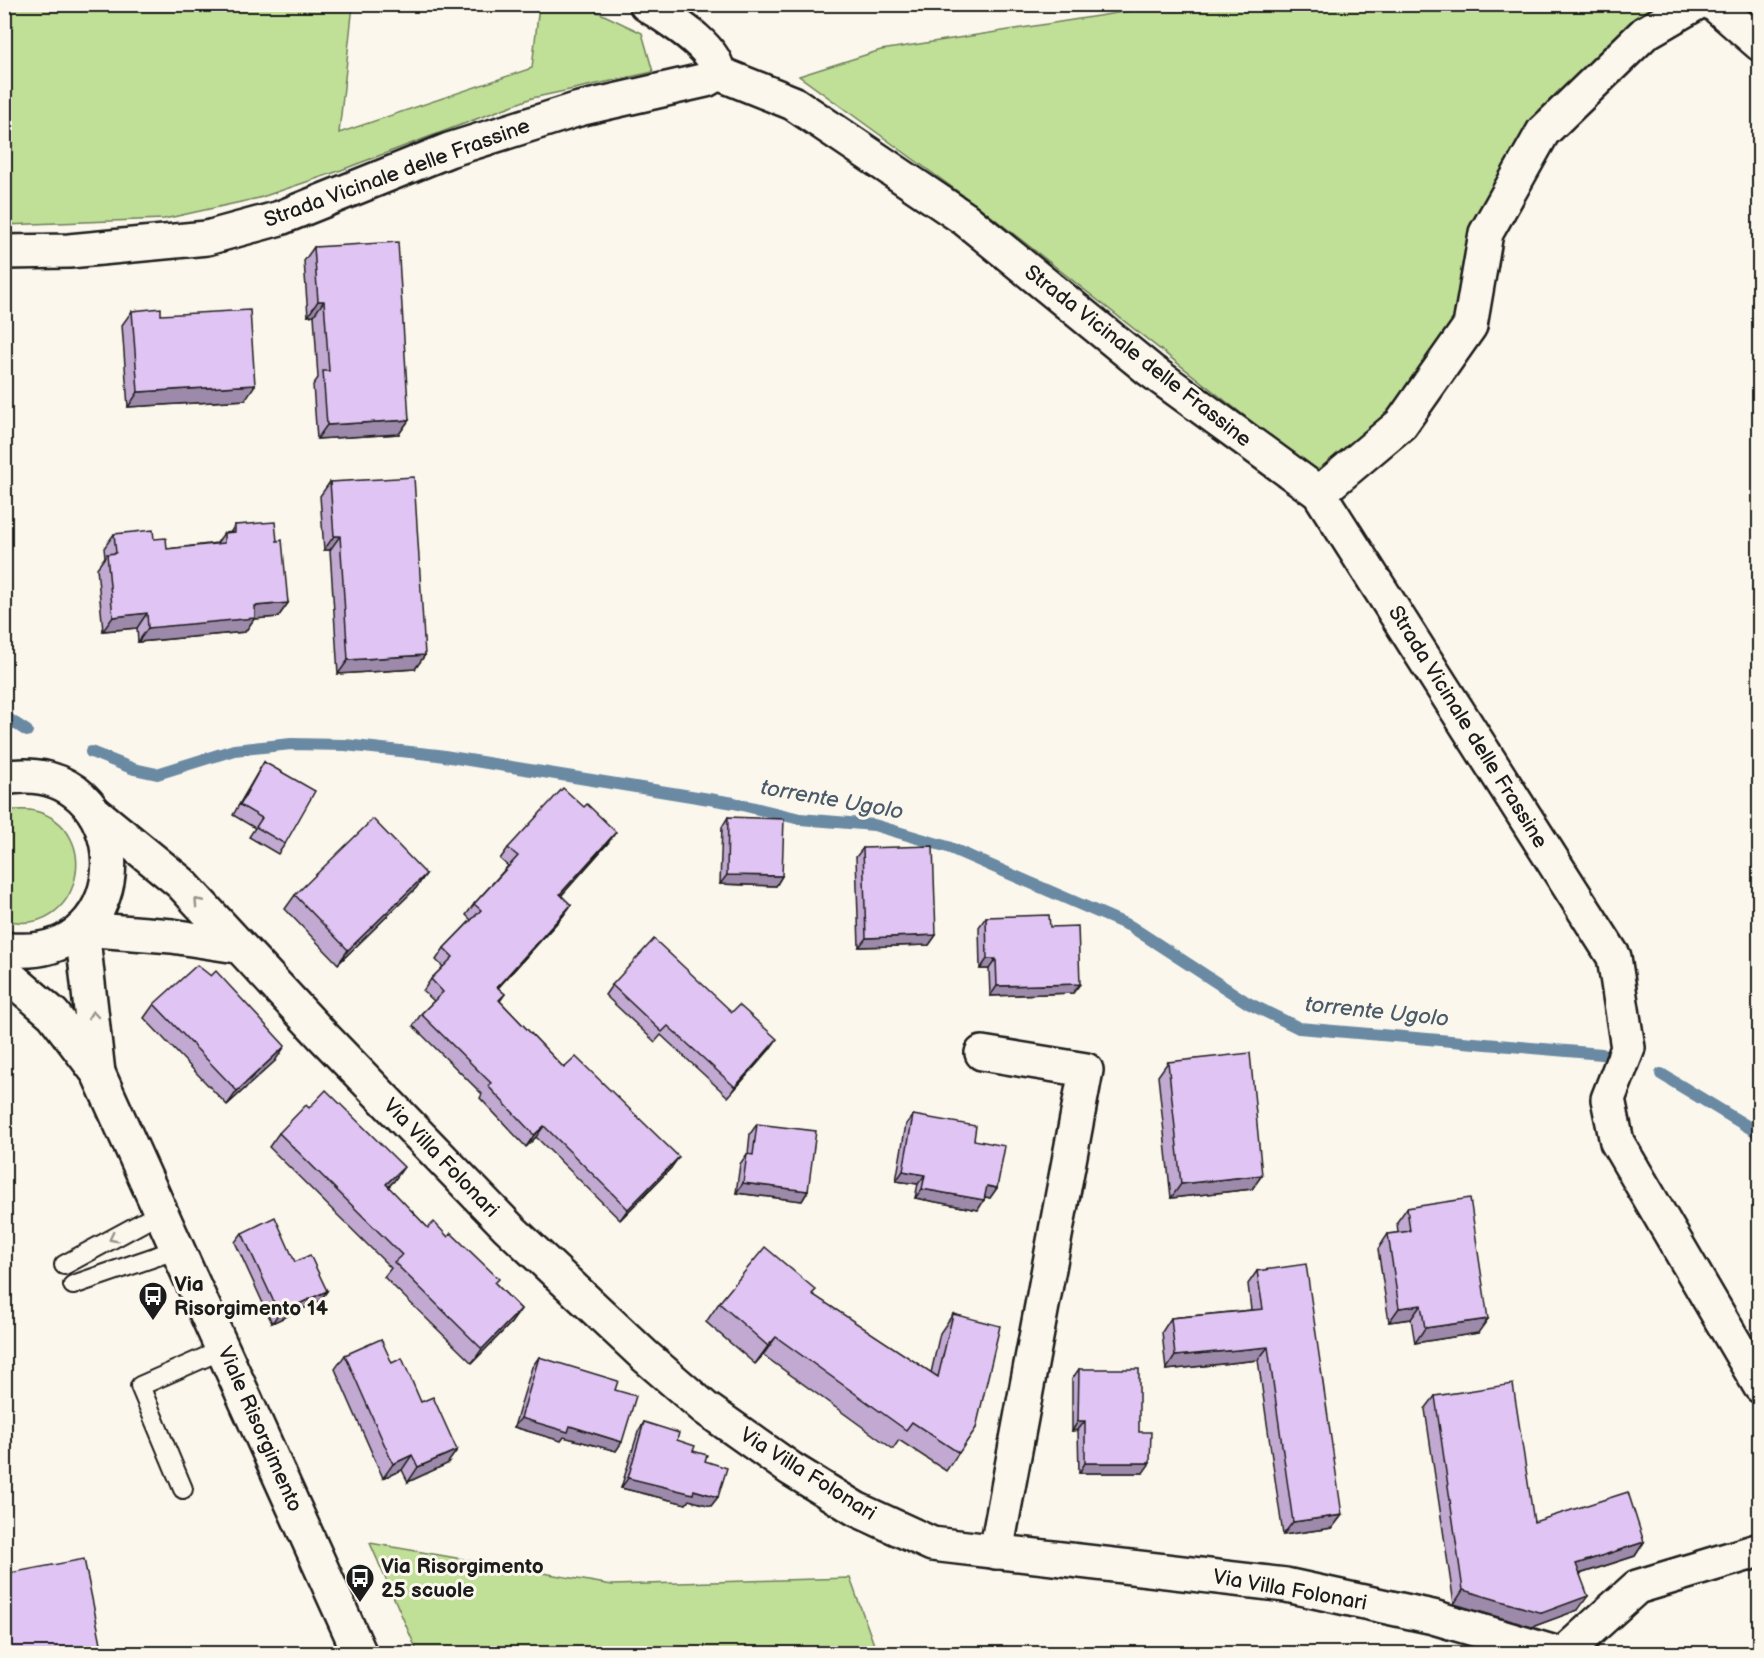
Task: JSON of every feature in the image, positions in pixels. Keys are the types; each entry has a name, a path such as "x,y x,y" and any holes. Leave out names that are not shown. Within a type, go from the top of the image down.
{"street":[{"path":"646,4 707,49 717,62 718,73"},
{"path":"1319,493 1401,424 1470,326 1485,233 1543,132 1645,33 1695,4"},
{"path":"1714,4 1760,44"},
{"name":"Strada Vicinale delle Frassine","path":"4,252 69,251 207,238 280,218 449,150 579,109 706,80 718,73 793,103 965,219 1150,370 1319,493 1614,957 1628,1048 1608,1099 1617,1142 1760,1386"},
{"path":"4,758 50,779"},
{"name":"Viale Risorgimento","path":"4,778 21,775 50,779 73,791 94,812 105,832 111,858 108,884 98,908 82,929 56,946 25,952 6,969 52,1014 98,1073 360,1653"},
{"name":"Via Villa Folonari","path":"94,812 181,883 237,946 508,1227 705,1408 791,1468 856,1509 932,1544 1286,1586 1433,1617 1561,1653"},
{"path":"82,929 172,936 237,946"},
{"name":"Viale Risorgimento","path":"82,929 98,1073"},
{"path":"982,1053 1086,1070 996,1552"},
{"path":"1561,1653 1637,1587 1760,1550"}],"lane":[{"path":"64,1265 162,1212"},
{"path":"73,1285 178,1249"},
{"path":"183,1490 140,1386 224,1349"}],"green space":[{"path":"4,5 353,5 339,133 532,68 539,5 583,5 642,33 653,72 532,98 336,172 259,198 164,219 5,225"},
{"path":"1168,5 1661,5 1632,21 1529,123 1472,229 1456,324 1391,414 1318,474 982,209 799,76 881,50"},
{"path":"11,810 35,811 57,821 71,838 76,858 75,879 66,899 52,914 31,922 5,920 5,813"},
{"path":"370,1543 612,1585 850,1578 877,1653 418,1653"}],"building":[{"path":"398,242 409,420 327,425 323,371 329,371 324,301 318,301 314,247"},
{"path":"161,308 161,315 250,310 255,385 138,392 132,311"},
{"path":"414,477 425,655 348,660 340,536 334,536 330,482"},
{"path":"275,522 277,541 282,540 288,603 255,606 255,618 148,628 147,613 113,617 107,554 116,553 114,534 153,530 154,539 166,538 167,549 224,543 224,533 235,532 235,525"},
{"path":"264,762 315,791 285,844 256,827 262,818 240,805"},
{"path":"563,788 584,807 587,804 616,832 560,894 571,905 497,987 505,994 499,1000 564,1068 576,1057 679,1157 628,1209 544,1126 534,1135 488,1086 491,1083 421,1014 443,992 431,979 453,957 444,948 481,910 474,904 518,856 508,848"},
{"path":"728,817 784,819 782,876 727,875"},
{"path":"373,819 426,874 348,950 295,895"},
{"path":"933,846 936,935 866,938 863,848"},
{"path":"1049,915 1050,927 1078,926 1080,984 997,986 996,959 987,959 986,917"},
{"path":"654,939 732,1012 739,1005 777,1039 735,1087 668,1026 662,1032 612,985"},
{"path":"197,965 211,976 216,971 285,1046 237,1091 154,1004"},
{"path":"1250,1053 1262,1175 1181,1184 1168,1062"},
{"path":"326,1090 404,1167 386,1184 428,1228 434,1222 448,1237 451,1233 499,1279 495,1283 521,1309 482,1349 394,1262 402,1255 279,1133 306,1105 309,1108"},
{"path":"913,1115 976,1126 974,1140 1005,1146 997,1188 987,1186 984,1200 922,1189 925,1175 903,1171"},
{"path":"757,1124 816,1131 808,1191 743,1183 747,1154 753,1155"},
{"path":"1470,1198 1488,1319 1425,1328 1421,1305 1399,1308 1388,1234 1410,1231 1407,1208"},
{"path":"275,1217 295,1262 310,1255 327,1291 279,1313 242,1233"},
{"path":"765,1247 816,1290 812,1294 938,1377 953,1314 1000,1326 976,1428 959,1453 912,1422 906,1430 776,1337 768,1346 719,1303"},
{"path":"1306,1264 1342,1515 1293,1522 1268,1347 1175,1356 1171,1318 1263,1309 1257,1271"},
{"path":"381,1339 392,1363 402,1358 421,1402 433,1397 457,1450 418,1467 412,1455 393,1464 345,1355"},
{"path":"539,1357 618,1381 615,1390 636,1396 622,1442 570,1426 568,1432 521,1418"},
{"path":"1079,1369 1139,1369 1139,1432 1151,1432 1150,1463 1085,1463 1085,1421 1078,1421"},
{"path":"1513,1384 1534,1522 1628,1492 1644,1542 1576,1564 1588,1596 1542,1613 1463,1590 1435,1396"},
{"path":"644,1422 679,1433 677,1440 695,1446 693,1451 707,1455 705,1461 727,1468 718,1497 694,1490 693,1494 628,1478"},
{"path":"84,1559 103,1653 4,1653 4,1574"}],"waterway":[{"path":"4,716 27,731"},
{"name":"torrente Ugolo","path":"91,752 134,769 157,774 234,750 291,744 345,745 438,755 734,803 800,819 874,825 948,847 1130,926 1248,1003 1299,1028 1602,1054"},
{"path":"1661,1074 1760,1134"}],"place":[{"name":"Via Risorgimento 14","path":"153,1322"},
{"name":"Via Risorgimento 25 scuole","path":"360,1604"}]}
